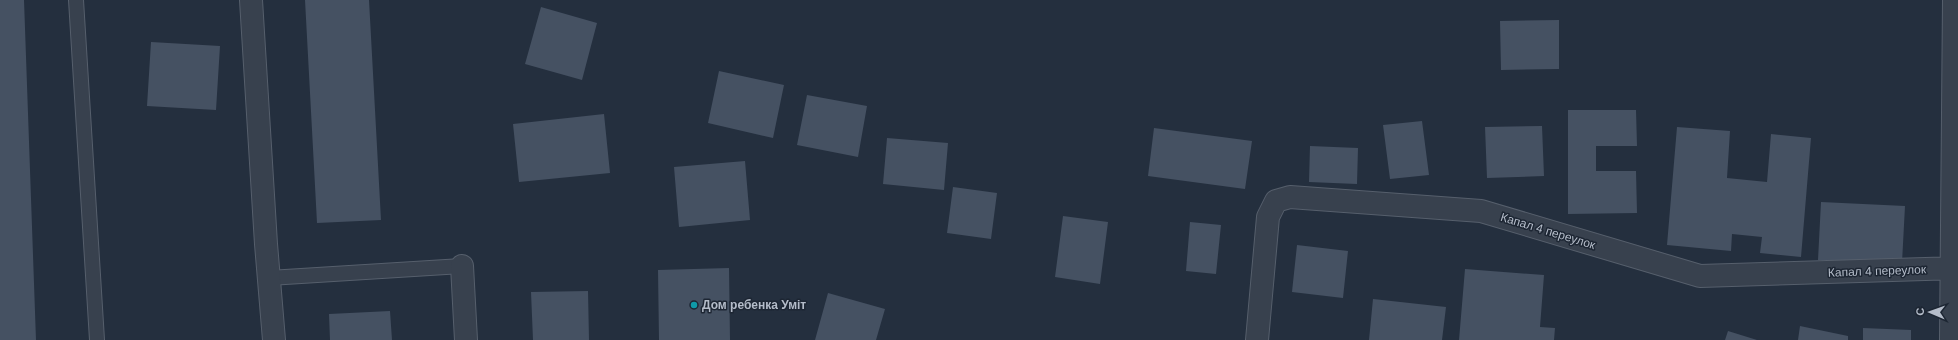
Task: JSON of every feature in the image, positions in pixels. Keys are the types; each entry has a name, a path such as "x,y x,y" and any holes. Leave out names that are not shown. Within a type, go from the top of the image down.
{"street":[{"path":"251,0 274,340"},
{"path":"1952,340 1954,268 1954,0"},
{"name":"Капал 4 переулок","path":"1256,340 1268,217 1276,201 1290,197 1481,211 1700,276 1954,268"},
{"path":"462,266 466,340"}],"lane":[{"path":"76,0 97,340"},
{"path":"269,278 462,266"}],"building":[{"path":"0,0 24,0 36,340 0,340"},
{"path":"305,0 369,0 381,220 317,223"},
{"path":"541,7 597,23 582,80 525,64"},
{"path":"1559,20 1559,69 1501,70 1500,21"},
{"path":"151,42 220,46 216,110 147,106"},
{"path":"719,71 784,85 773,138 708,123"},
{"path":"807,95 867,106 858,157 797,145"},
{"path":"1568,110 1636,110 1637,146 1596,146 1596,171 1636,171 1637,213 1568,214"},
{"path":"604,114 610,173 519,182 513,124"},
{"path":"1422,121 1429,175 1390,179 1383,125"},
{"path":"1542,126 1544,176 1487,178 1485,127"},
{"path":"1677,127 1730,131 1727,178 1767,182 1771,134 1811,138 1801,257 1760,253 1762,237 1732,234 1731,251 1667,245"},
{"path":"1154,128 1252,141 1245,189 1148,176"},
{"path":"887,138 948,143 944,190 883,184"},
{"path":"1310,146 1358,148 1357,184 1309,182"},
{"path":"745,161 750,220 679,227 674,167"},
{"path":"953,187 997,193 991,239 947,233"},
{"path":"1821,202 1905,206 1902,263 1818,260"},
{"path":"1063,216 1108,222 1100,284 1055,277"},
{"path":"1190,222 1221,225 1216,274 1186,271"},
{"path":"1297,245 1348,251 1343,298 1292,292"},
{"name":"Дом ребенка Умiт","path":"729,268 730,340 659,340 658,270"},
{"path":"1465,269 1544,275 1540,327 1555,328 1554,340 1459,340"},
{"path":"588,291 589,340 533,340 531,292"},
{"path":"828,293 885,309 876,340 815,340"},
{"path":"1373,299 1446,307 1442,340 1369,340"},
{"path":"390,311 392,340 330,340 329,314"},
{"path":"1800,326 1848,336 1848,340 1798,340"},
{"path":"1863,328 1911,330 1911,340 1863,340"},
{"path":"1728,331 1757,340 1725,340"}],"place":[{"name":"Дом ребенка Умiт","path":"694,305"}]}
